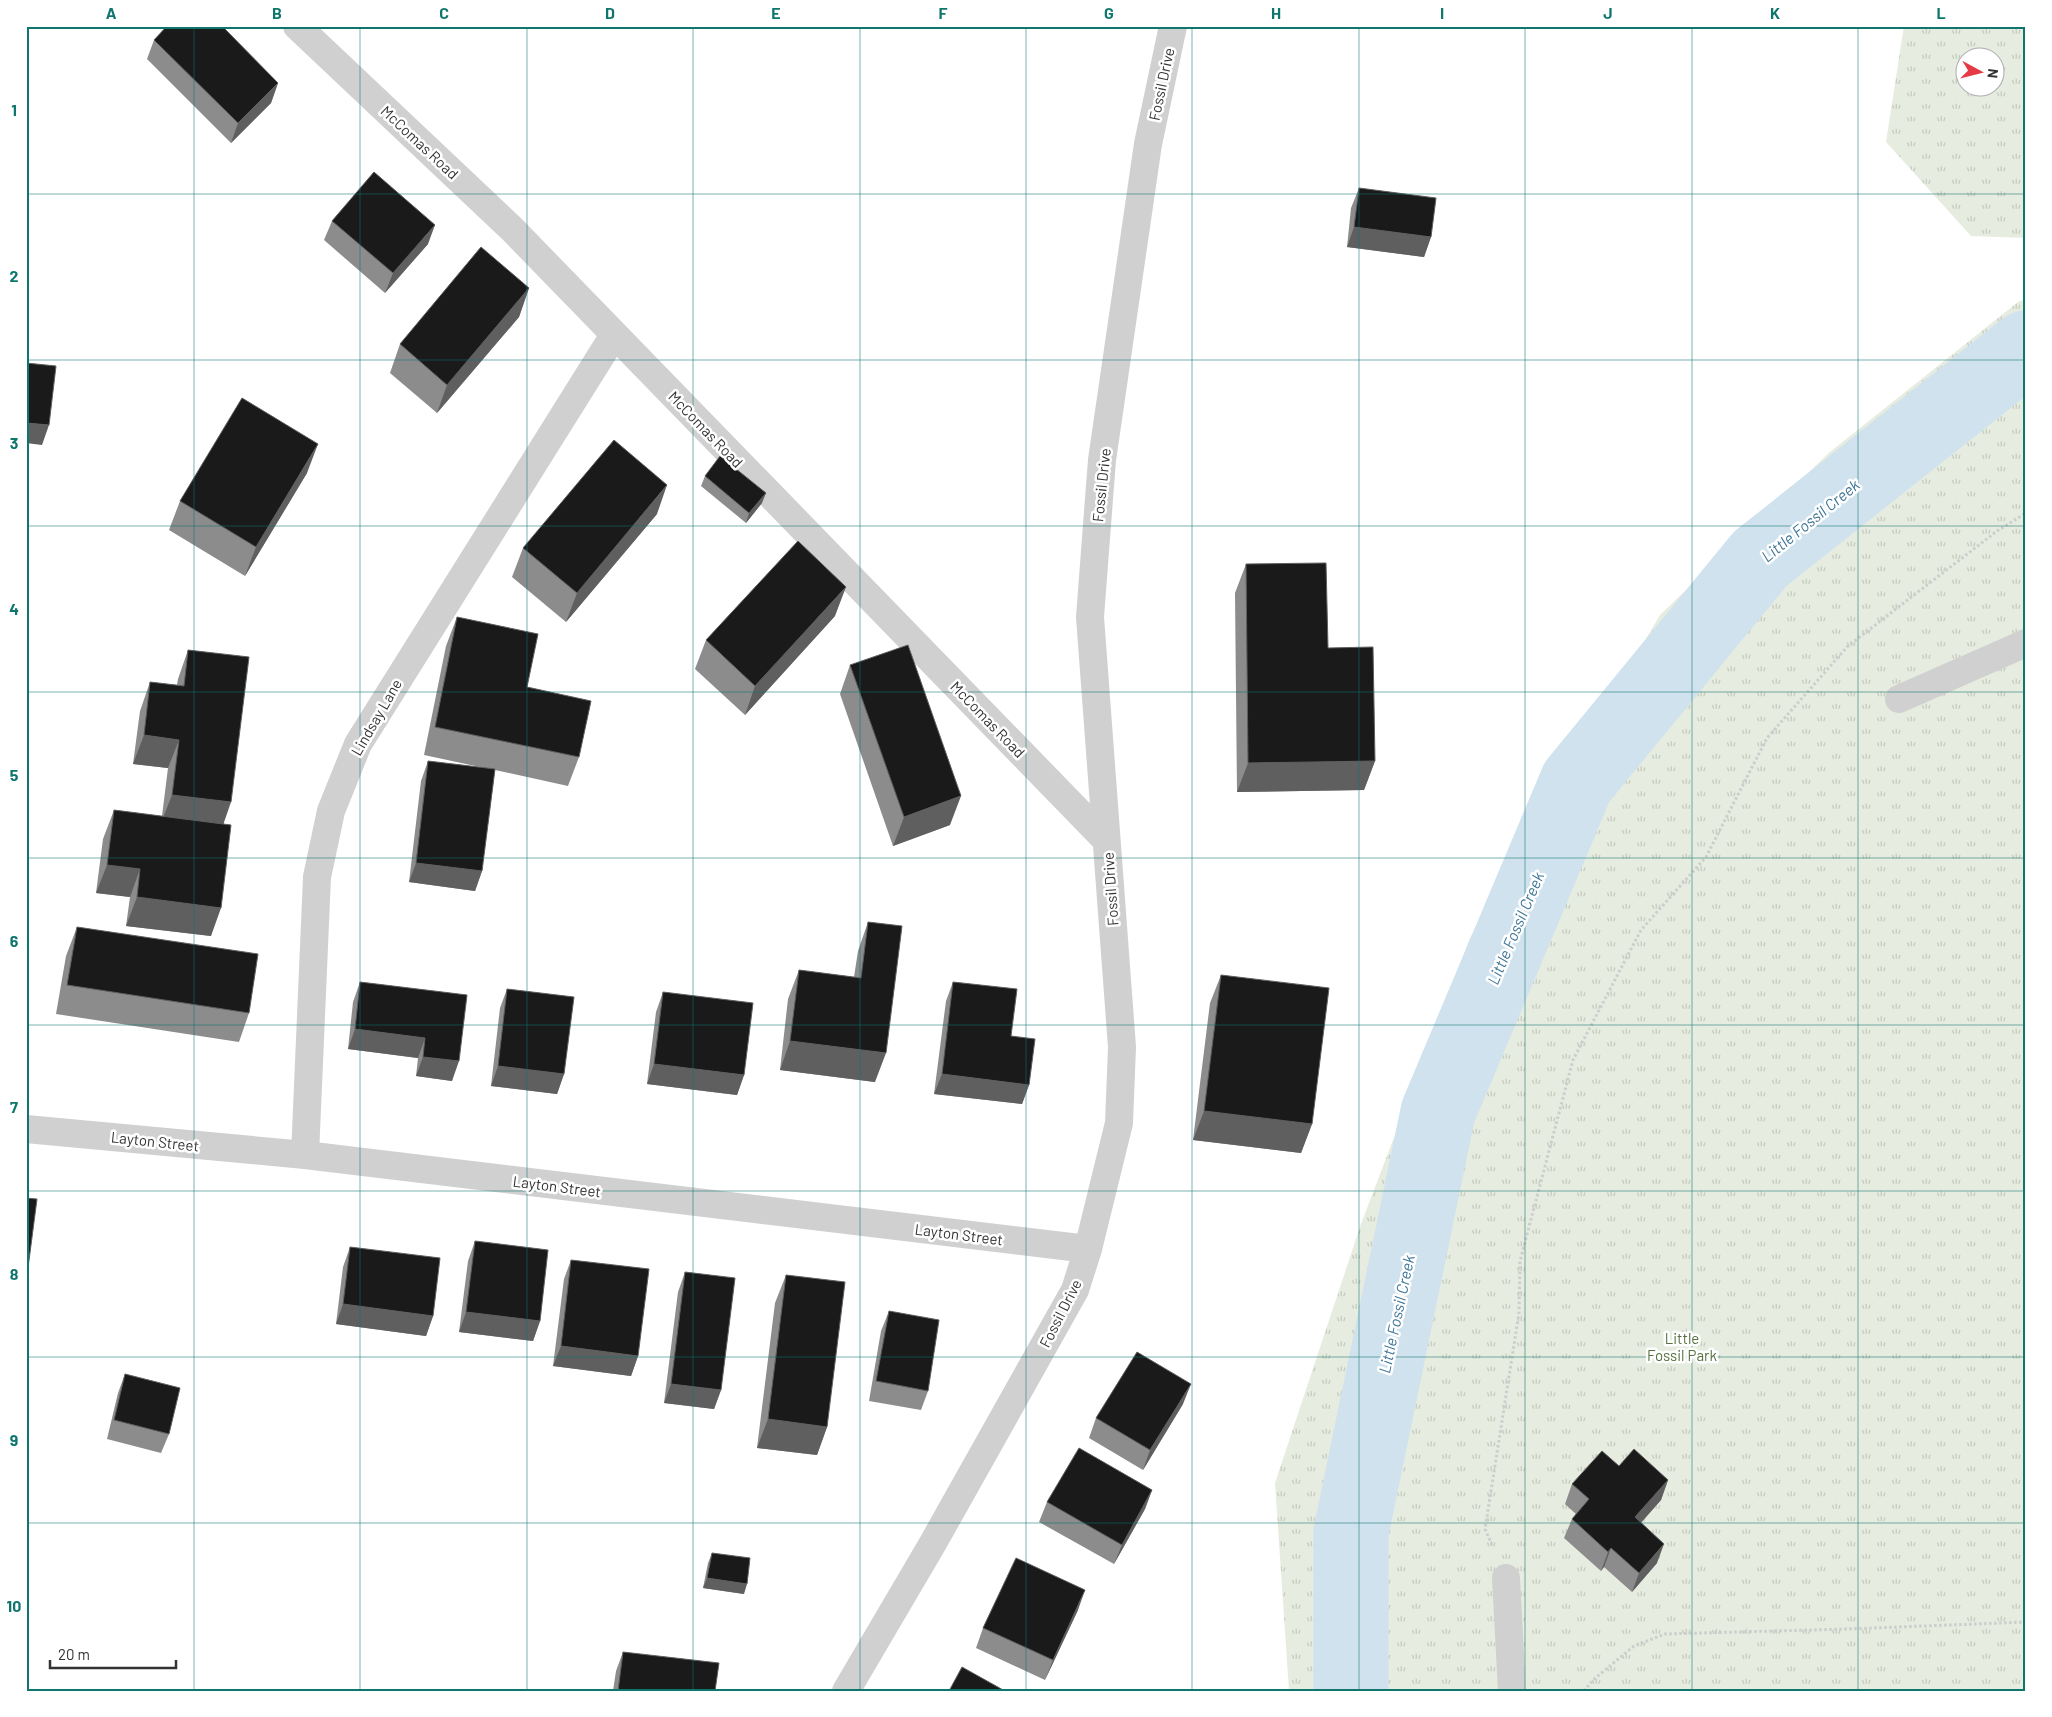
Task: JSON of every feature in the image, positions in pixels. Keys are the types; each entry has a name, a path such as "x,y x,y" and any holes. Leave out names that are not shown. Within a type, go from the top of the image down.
{"street":[{"name":"McComas Road","path":"297,26 512,229 1106,840"},
{"name":"Fossil Drive","path":"846,1691 933,1543 1075,1290 1088,1249 1119,1123 1122,1047 1090,617 1102,460 1148,144 1173,26"},
{"name":"Lindsay Lane","path":"305,1155 317,877 331,811 358,744 614,335"},
{"path":"1899,699 2026,643"},
{"name":"Layton Street","path":"26,1128 305,1155 1088,1249"},
{"path":"1506,1578 1512,1691"}],"path":[{"path":"1506,1578 1485,1529 1519,1313 1520,1261 1573,1060 1641,930 1706,857 1767,738 1848,646 1997,531 2026,513"},
{"path":"1584,1691 1593,1680 1634,1646 1665,1634 2026,1622"}],"green space":[{"path":"1904,26 2026,26 2026,238 1971,236 1886,142"},
{"name":"Little Fossil Park","path":"2026,299 2026,1691 1289,1691 1275,1483 1361,1224 1470,938 1660,615 1830,452 2018,302"}],"building":[{"path":"167,26 222,26 278,83 238,123 154,40"},
{"path":"374,172 435,225 393,273 332,221"},
{"path":"1359,188 1436,198 1431,237 1354,227"},
{"path":"481,247 529,288 447,385 400,344"},
{"path":"26,363 56,366 49,425 26,423"},
{"path":"242,398 318,444 256,547 180,501"},
{"path":"614,440 667,485 577,593 523,548"},
{"path":"720,456 766,493 749,513 705,476"},
{"path":"798,541 846,587 755,686 706,640"},
{"path":"1326,563 1328,648 1373,647 1375,761 1248,763 1246,564"},
{"path":"457,617 538,634 527,687 591,701 579,757 435,727"},
{"path":"908,645 961,796 904,817 850,665"},
{"path":"188,650 249,657 231,802 172,795 179,740 144,735 150,682 184,686"},
{"path":"428,761 495,769 482,871 416,863"},
{"path":"114,810 231,825 221,908 137,897 140,869 107,865"},
{"path":"868,922 902,926 886,1053 790,1041 799,970 861,978"},
{"path":"77,927 258,954 249,1013 67,985"},
{"path":"1221,975 1329,988 1312,1124 1204,1111"},
{"path":"360,982 467,995 459,1061 423,1057 425,1038 355,1029"},
{"path":"953,982 1017,989 1011,1036 1035,1039 1029,1085 942,1074"},
{"path":"507,989 574,997 564,1074 498,1066"},
{"path":"663,992 753,1003 744,1075 654,1064"},
{"path":"26,1198 37,1199 28,1268 26,1268"},
{"path":"475,1241 548,1250 540,1321 466,1312"},
{"path":"350,1247 440,1258 433,1316 343,1304"},
{"path":"571,1260 649,1269 638,1356 561,1346"},
{"path":"685,1272 735,1278 721,1390 671,1384"},
{"path":"786,1275 845,1282 827,1427 768,1419"},
{"path":"889,1311 939,1320 928,1391 876,1381"},
{"path":"1137,1352 1191,1384 1150,1450 1096,1418"},
{"path":"125,1374 180,1388 169,1434 114,1420"},
{"path":"1079,1448 1152,1490 1122,1545 1047,1502"},
{"path":"1634,1449 1668,1480 1635,1517 1664,1544 1639,1573 1611,1548 1608,1552 1572,1519 1589,1499 1572,1484 1602,1451 1619,1466"},
{"path":"712,1553 750,1558 747,1584 707,1578"},
{"path":"1016,1558 1085,1590 1053,1660 983,1628"},
{"path":"623,1652 719,1663 715,1691 618,1691"},
{"path":"962,1667 1005,1691 949,1691"}],"waterway":[{"name":"Little Fossil Creek","path":"1351,1691 1351,1532 1438,1112 1577,782 1760,559 2026,348"}]}
